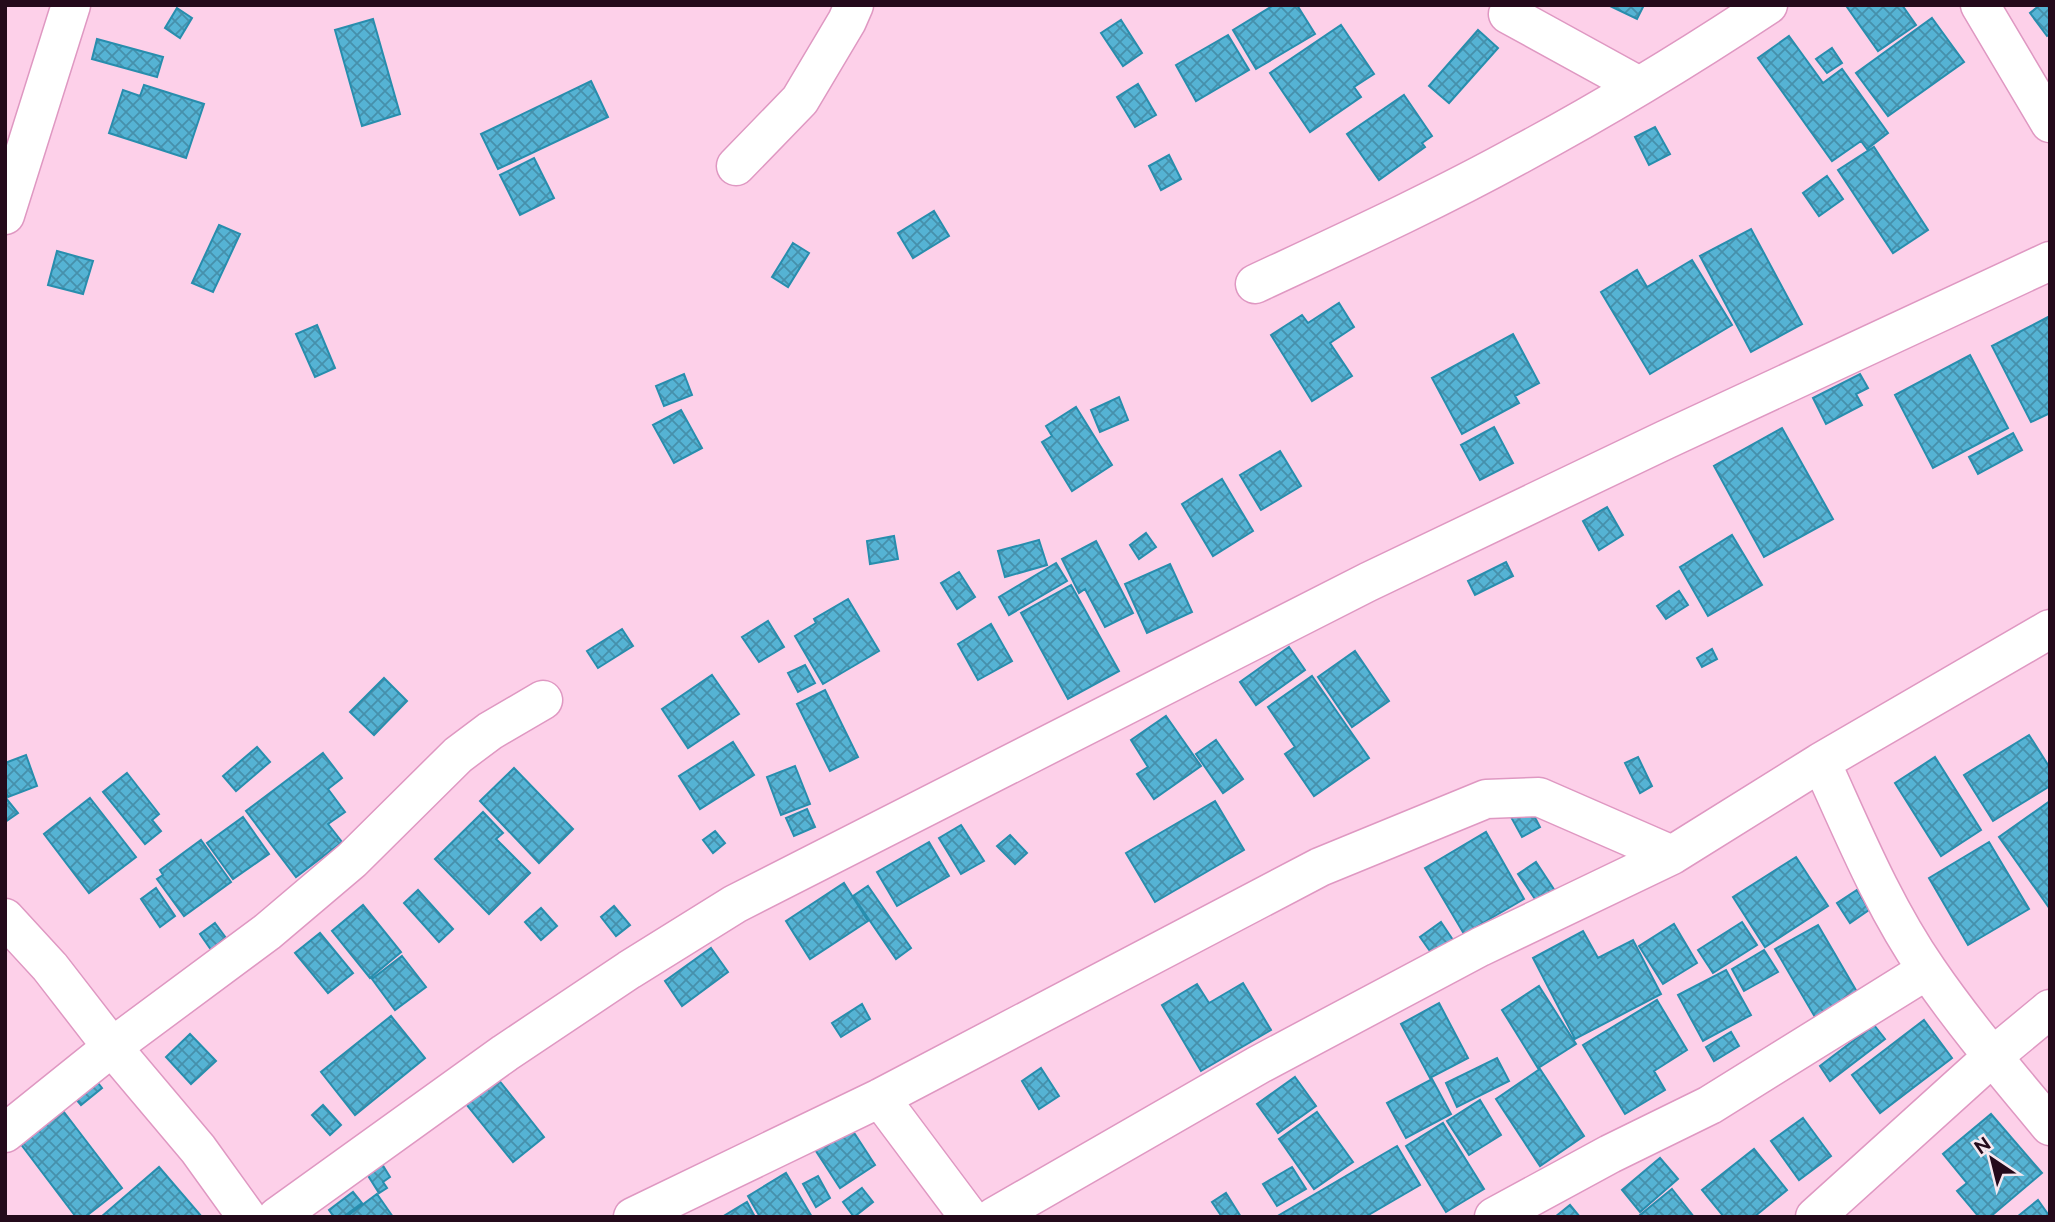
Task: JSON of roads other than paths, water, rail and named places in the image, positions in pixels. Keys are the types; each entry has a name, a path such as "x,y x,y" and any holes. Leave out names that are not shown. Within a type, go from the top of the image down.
{"street":[{"path":"5,215 71,5"},
{"path":"736,166 800,100 854,5"},
{"path":"1255,284 1422,205 1522,153 1639,86 1768,5"},
{"path":"1980,5 2050,123"},
{"path":"1504,8 1639,86"},
{"path":"277,1217 505,1053 629,970 735,904 1368,582 2050,261"},
{"path":"993,1217 1260,1064 1455,960 1672,855 1821,761 2050,629"},
{"path":"5,1133 112,1047 267,932 352,860 458,755 490,731 543,700"},
{"path":"1821,761 1883,897 1927,970 2050,1126"},
{"path":"633,1217 880,1098 1320,867 1486,799 1539,797 1672,855"},
{"path":"5,918 50,967 112,1047 198,1149 247,1217"},
{"path":"1494,1217 1710,1105 1927,970"},
{"path":"1815,1217 2050,1009"},
{"path":"880,1098 969,1217"}]}
